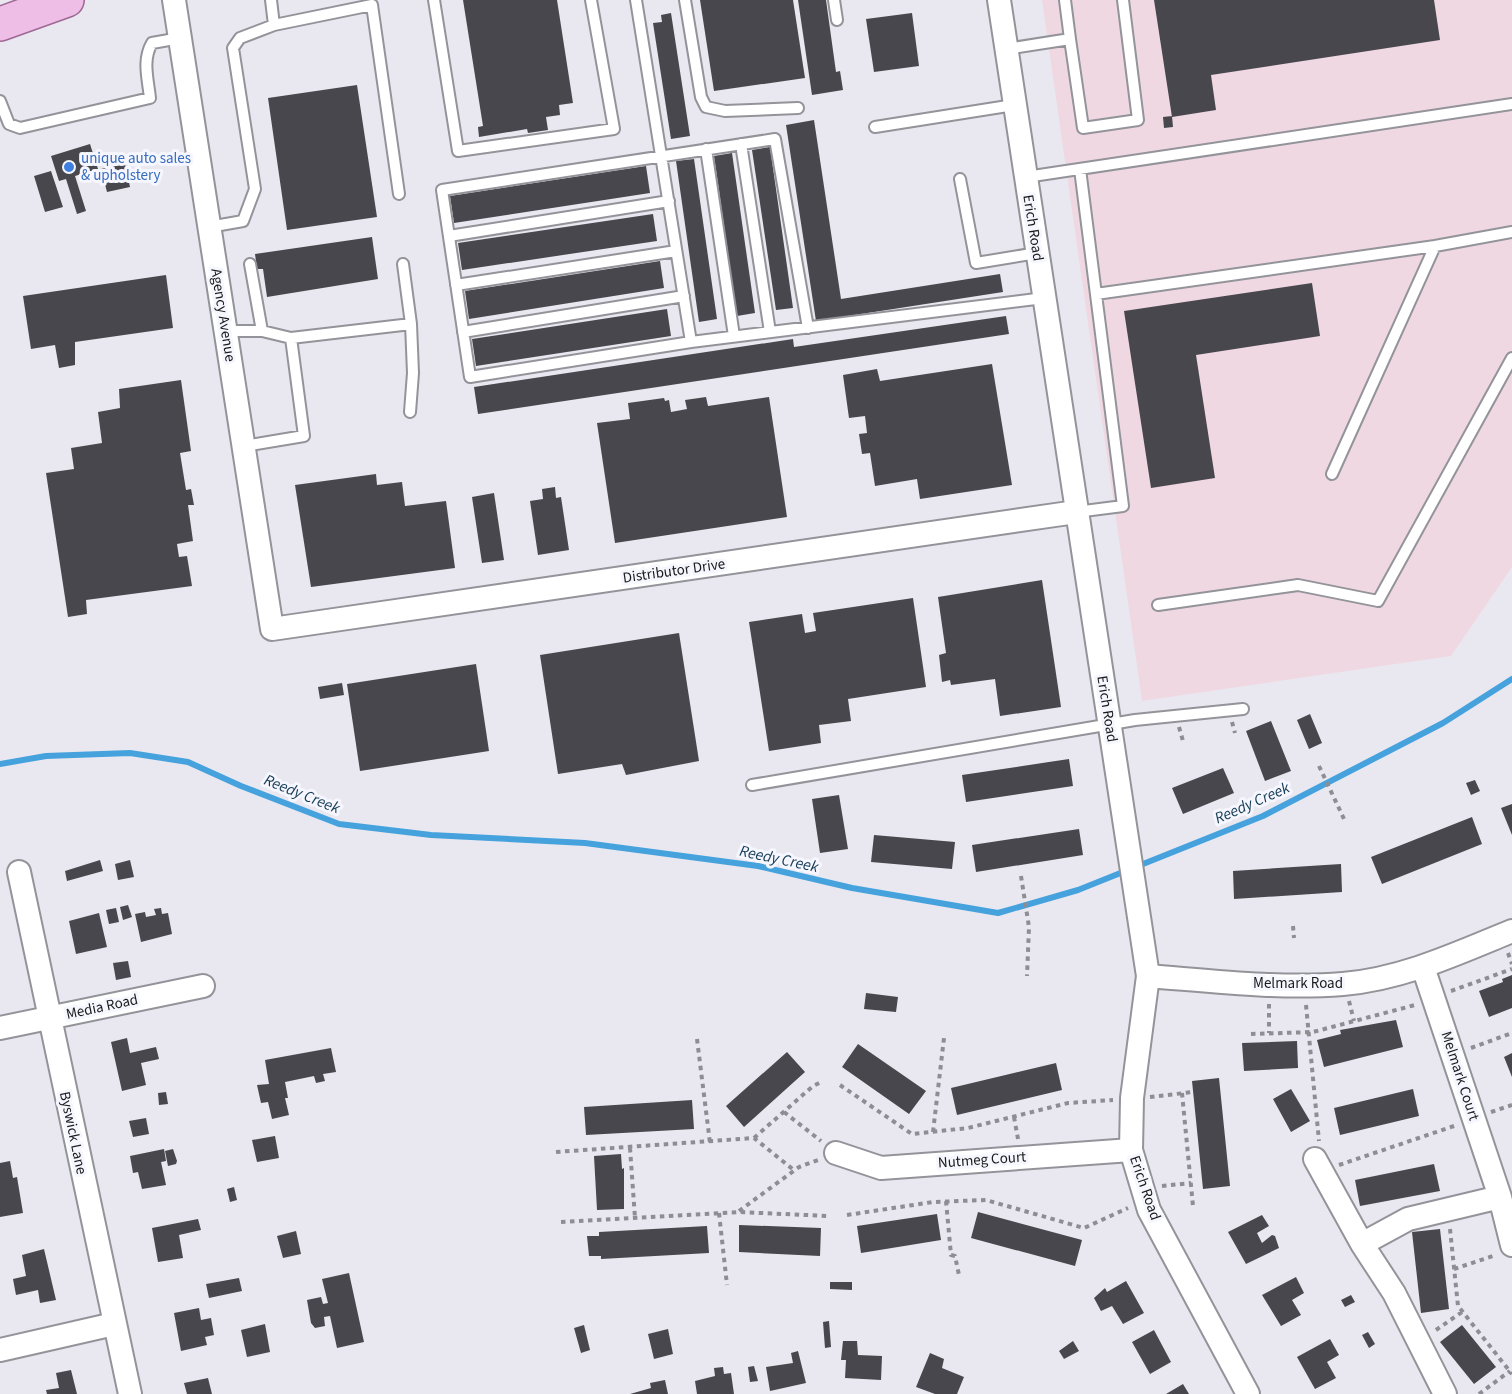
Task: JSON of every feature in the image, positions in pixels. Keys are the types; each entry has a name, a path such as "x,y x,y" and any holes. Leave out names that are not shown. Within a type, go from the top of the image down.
{"main road":[{"path":"0,24 67,0"}],"street":[{"name":"Agency Avenue","path":"174,0 272,629"},
{"name":"Erich Road","path":"999,0 1148,976 1132,1098 1131,1150 1149,1210 1248,1394"},
{"name":"Distributor Drive","path":"272,629 1076,512"},
{"name":"Byswick Lane","path":"19,872 48,1018 130,1394"},
{"name":"Melmark Road","path":"1148,976 1271,985 1344,984 1424,967 1512,931"},
{"name":"Melmark Court","path":"1424,967 1503,1188 1512,1245"},
{"name":"Media Road","path":"0,1028 203,986"},
{"name":"Nutmeg Court","path":"836,1152 881,1168 1131,1150"},
{"path":"1322,1156 1362,1244 1394,1293 1445,1394"},
{"path":"1362,1244 1408,1219 1503,1188"},
{"path":"0,1350 114,1324"}],"lane":[{"path":"271,0 274,25"},
{"path":"434,0 458,151 614,129 591,0"},
{"path":"636,0 691,342"},
{"path":"685,0 701,97 706,107 725,111 798,108"},
{"path":"834,0 837,20"},
{"path":"1065,0 1083,128 1138,120 1123,0"},
{"path":"210,227 243,221 255,189 233,48 240,38 274,25 372,5 399,194"},
{"path":"0,101 9,124 20,128 150,98 146,63 148,51 152,44 180,38"},
{"path":"1006,49 1070,39"},
{"path":"1025,177 1512,104"},
{"path":"875,127 1014,105"},
{"path":"808,328 775,139 442,190 470,377 734,336 808,328 1044,298"},
{"path":"741,144 770,332"},
{"path":"706,149 734,336"},
{"path":"1076,512 1123,506 1080,169"},
{"path":"960,179 976,263 1037,253"},
{"path":"449,236 669,201"},
{"path":"1096,294 1435,246 1512,232"},
{"path":"1332,474 1435,246"},
{"path":"456,285 676,251"},
{"path":"250,264 262,331"},
{"path":"403,264 411,324 413,373 410,412"},
{"path":"463,332 684,296"},
{"path":"226,331 262,331 291,338 411,324"},
{"path":"244,446 304,436 291,338"},
{"path":"1158,605 1298,585 1378,601 1512,358"},
{"path":"752,785 1110,724 1243,709"}],"path":[{"path":"1319,766 1344,819"},
{"path":"1021,876 1029,927 1027,976"},
{"path":"1293,926 1294,938"},
{"path":"1450,992 1512,969"},
{"path":"1348,998 1354,1021"},
{"path":"1269,1004 1269,1033"},
{"path":"1306,1004 1322,1156 1458,1125"},
{"path":"1251,1034 1308,1032 1419,1004"},
{"path":"1468,1049 1512,1033"},
{"path":"933,1132 944,1038"},
{"path":"697,1039 710,1143"},
{"path":"556,1152 710,1143 754,1138 813,1086 821,1082"},
{"path":"840,1085 912,1134 968,1128 1068,1103 1117,1099"},
{"path":"1150,1097 1193,1092"},
{"path":"1182,1093 1193,1206"},
{"path":"1488,1113 1512,1105"},
{"path":"784,1112 802,1128"},
{"path":"1014,1117 1019,1146"},
{"path":"754,1138 795,1171"},
{"path":"630,1148 635,1218"},
{"path":"738,1212 799,1167"},
{"path":"1159,1186 1191,1183"},
{"path":"847,1215 946,1201 986,1200 1084,1228 1131,1207"},
{"path":"946,1201 951,1255 955,1256 959,1275"},
{"path":"561,1222 738,1212 828,1216"},
{"path":"719,1213 727,1285"},
{"path":"1448,1218 1458,1306 1511,1372 1479,1394"},
{"path":"1454,1269 1477,1261"},
{"path":"1435,1331 1462,1312"}],"shaded area":[{"path":"1042,0 1512,0 1512,567 1451,656 1142,701"}],"building":[{"path":"463,0 557,0 573,103 559,105 560,115 546,117 548,130 528,133 527,129 479,137 478,127 483,126"},
{"path":"700,0 793,0 805,78 714,91"},
{"path":"798,0 826,0 836,72 840,71 843,90 812,95"},
{"path":"1154,0 1434,0 1440,40 1211,75 1216,110 1172,117"},
{"path":"671,13 690,136 671,139 653,23 662,22 661,15"},
{"path":"912,13 919,66 874,72 866,19"},
{"path":"357,85 377,217 287,230 268,98"},
{"path":"1172,116 1173,127 1164,128 1163,117"},
{"path":"814,120 841,299 1000,274 1003,292 816,321 786,125"},
{"path":"90,144 98,169 75,176 86,211 77,214 66,179 59,181 51,156"},
{"path":"770,147 793,308 776,310 752,150"},
{"path":"732,153 755,313 737,316 714,156"},
{"path":"694,159 717,319 699,322 676,161"},
{"path":"125,164 130,187 107,192 101,169"},
{"path":"646,166 650,193 454,223 450,196"},
{"path":"51,171 63,207 45,212 34,176"},
{"path":"653,214 657,241 462,270 458,243"},
{"path":"372,237 378,279 267,297 263,269 257,269 255,254"},
{"path":"660,261 664,288 469,319 465,291"},
{"path":"166,275 173,328 75,342 75,365 59,368 55,345 31,349 23,296"},
{"path":"1312,283 1320,336 1196,355 1215,478 1151,488 1124,311"},
{"path":"667,309 671,336 476,366 472,339"},
{"path":"1006,316 1009,334 478,414 474,387 793,339 794,347"},
{"path":"992,364 1012,485 920,499 917,479 875,486 870,453 862,454 859,434 867,433 865,416 849,418 843,375 877,369 880,381"},
{"path":"181,380 191,451 180,453 186,490 191,489 194,505 188,505 193,541 177,544 179,557 187,556 192,586 86,600 87,614 68,617 46,473 74,469 71,448 102,443 98,412 120,408 119,389"},
{"path":"706,397 708,406 769,397 787,517 615,543 597,423 630,419 628,403 664,398 665,401 669,400 671,412 687,409 685,400"},
{"path":"376,474 377,485 402,482 405,506 446,501 455,568 311,587 295,485"},
{"path":"555,487 556,498 561,497 569,550 538,555 530,501 543,499 542,489"},
{"path":"494,493 504,560 482,563 472,497"},
{"path":"1042,580 1061,707 1000,716 995,679 951,685 950,680 942,682 939,655 946,653 938,597"},
{"path":"913,598 926,687 848,699 851,721 819,725 821,743 769,751 749,622 802,614 805,633 816,631 813,613"},
{"path":"679,633 699,761 626,775 622,764 558,774 540,655"},
{"path":"476,664 489,751 360,771 347,684"},
{"path":"342,683 344,695 320,699 318,687"},
{"path":"1310,714 1322,743 1309,749 1297,720"},
{"path":"1271,721 1291,771 1265,781 1246,731"},
{"path":"1069,759 1073,786 966,802 962,775"},
{"path":"1223,768 1234,793 1183,814 1172,788"},
{"path":"1475,780 1480,791 1471,795 1466,783"},
{"path":"839,795 848,849 820,853 812,799"},
{"path":"1512,804 1512,835 1501,808"},
{"path":"1472,817 1482,844 1382,884 1371,857"},
{"path":"1079,829 1083,855 976,872 972,845"},
{"path":"874,835 955,842 952,869 871,862"},
{"path":"100,860 103,871 67,881 65,871"},
{"path":"130,860 134,877 118,880 115,864"},
{"path":"1341,864 1342,892 1234,899 1233,871"},
{"path":"128,905 132,917 123,920 120,907"},
{"path":"116,908 119,922 109,924 106,910"},
{"path":"161,908 162,914 168,913 172,934 141,942 135,914 145,912 146,917 156,915 154,909"},
{"path":"99,913 107,947 76,954 69,921"},
{"path":"128,961 131,977 116,980 113,963"},
{"path":"1512,975 1512,1008 1489,1017 1479,991 1503,982 1502,979"},
{"path":"866,993 898,997 896,1012 864,1009"},
{"path":"1396,1020 1403,1047 1324,1067 1317,1040 1341,1034 1340,1030"},
{"path":"127,1038 130,1053 156,1047 159,1059 141,1063 146,1085 122,1091 111,1042"},
{"path":"1297,1041 1298,1068 1244,1071 1242,1043"},
{"path":"858,1044 926,1091 909,1114 842,1067"},
{"path":"331,1048 336,1072 323,1074 325,1081 316,1083 314,1076 285,1082 288,1098 285,1098 289,1115 272,1119 268,1102 261,1103 257,1085 269,1084 265,1060"},
{"path":"787,1052 805,1072 744,1127 726,1106"},
{"path":"1512,1053 1512,1077 1504,1057"},
{"path":"1056,1063 1062,1090 957,1115 951,1088"},
{"path":"1219,1078 1230,1186 1203,1189 1192,1081"},
{"path":"1291,1089 1310,1121 1291,1132 1273,1099"},
{"path":"1413,1089 1419,1116 1340,1135 1334,1108"},
{"path":"166,1092 168,1104 159,1105 158,1093"},
{"path":"692,1100 694,1129 586,1135 584,1107"},
{"path":"146,1118 149,1134 133,1137 129,1121"},
{"path":"275,1136 279,1158 257,1162 252,1140"},
{"path":"164,1149 166,1161 161,1162 166,1185 142,1189 138,1172 133,1173 130,1156"},
{"path":"173,1149 177,1161 176,1164 168,1166 165,1151"},
{"path":"621,1154 622,1169 624,1168 624,1209 597,1210 594,1156"},
{"path":"10,1161 13,1178 17,1177 23,1213 0,1217 0,1163"},
{"path":"1434,1164 1440,1191 1360,1206 1355,1180"},
{"path":"234,1187 237,1200 230,1202 227,1189"},
{"path":"978,1212 1082,1240 1075,1266 971,1238"},
{"path":"937,1214 941,1240 861,1253 857,1226"},
{"path":"1262,1215 1269,1226 1257,1233 1262,1243 1272,1235 1275,1236 1279,1248 1246,1264 1228,1232"},
{"path":"198,1219 201,1230 179,1235 183,1258 158,1262 152,1228"},
{"path":"739,1225 821,1228 820,1256 739,1252"},
{"path":"707,1226 709,1253 601,1259 601,1256 589,1256 587,1236 599,1236 599,1232"},
{"path":"1440,1229 1449,1309 1421,1313 1412,1232"},
{"path":"296,1231 301,1254 283,1258 277,1236"},
{"path":"44,1249 56,1300 40,1303 38,1290 16,1295 13,1279 26,1276 22,1255"},
{"path":"349,1273 364,1342 337,1348 330,1316 324,1317 325,1326 315,1328 311,1323 307,1300 321,1297 323,1304 328,1303 322,1279"},
{"path":"1296,1277 1304,1293 1292,1300 1301,1315 1281,1326 1262,1295"},
{"path":"239,1278 242,1291 209,1298 206,1284"},
{"path":"1126,1281 1144,1313 1123,1324 1112,1306 1101,1311 1094,1298 1105,1288 1107,1292"},
{"path":"830,1282 852,1282 852,1290 830,1289"},
{"path":"1351,1295 1355,1302 1345,1307 1341,1300"},
{"path":"199,1308 201,1320 211,1318 214,1335 205,1337 207,1345 181,1351 174,1313"},
{"path":"829,1321 831,1347 825,1348 823,1322"},
{"path":"265,1324 270,1352 247,1357 241,1330"},
{"path":"584,1325 590,1350 581,1353 574,1328"},
{"path":"1462,1325 1496,1367 1474,1384 1440,1342"},
{"path":"668,1329 673,1354 654,1359 648,1334"},
{"path":"1154,1330 1171,1362 1150,1374 1132,1342"},
{"path":"1368,1332 1375,1344 1369,1348 1362,1335"},
{"path":"1330,1339 1339,1355 1327,1362 1336,1378 1315,1389 1297,1357"},
{"path":"843,1341 857,1341 858,1355 882,1356 881,1380 845,1378 846,1360 841,1360"},
{"path":"1073,1341 1079,1351 1064,1359 1059,1351"},
{"path":"798,1351 806,1383 770,1391 766,1367 793,1363 791,1353"},
{"path":"930,1353 944,1359 942,1368 964,1377 957,1394 935,1394 916,1387"},
{"path":"754,1366 758,1381 750,1382 748,1367"},
{"path":"723,1367 724,1374 731,1373 734,1394 697,1394 695,1381 715,1376 714,1368"},
{"path":"71,1370 77,1394 47,1394 46,1390 59,1388 56,1373"},
{"path":"208,1378 212,1394 187,1394 184,1383"},
{"path":"665,1380 668,1394 630,1394 651,1388 650,1383"},
{"path":"1183,1384 1189,1394 1166,1394"}],"waterway":[{"name":"Reedy Creek","path":"0,764 46,756 130,753 188,762 241,786 339,824 431,835 585,843 758,866 852,888 998,913 1078,890 1263,816 1443,723 1512,679"}],"place":[{"name":"unique auto sales & upholstery","path":"69,167"}]}
